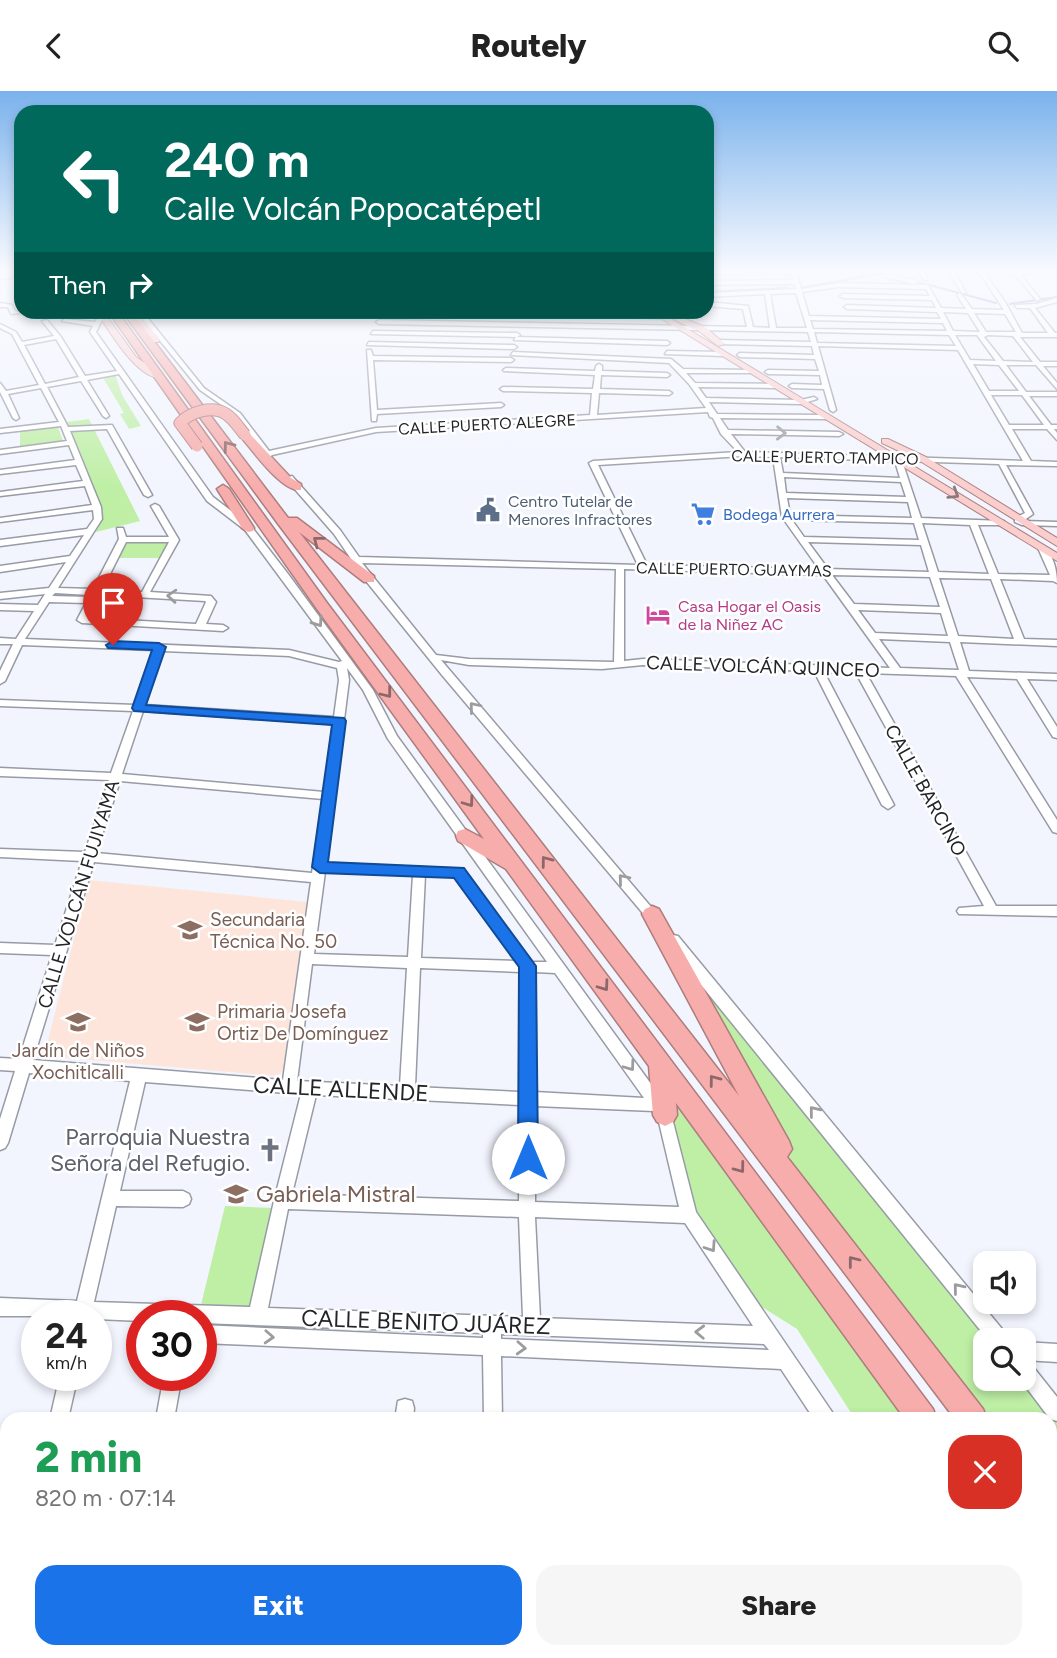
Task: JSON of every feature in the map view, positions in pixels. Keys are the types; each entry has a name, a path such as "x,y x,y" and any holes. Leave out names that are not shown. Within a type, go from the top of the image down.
{"highway":[{"path":"135,344 173,398 173,411 181,430 240,501 248,528"},
{"path":"153,344 269,501 968,1412"},
{"path":"168,346 172,370"},
{"path":"297,488 274,468 225,414 196,412 186,416 180,423 322,606 517,867 917,1412"},
{"path":"269,501 369,579"},
{"path":"285,576 322,606"},
{"path":"470,844 517,867"},
{"path":"652,914 817,1214"},
{"path":"659,1061 661,1110"}],"main road":[{"path":"122,344 133,359 157,376"},
{"path":"711,344 801,402 923,459 1057,543"},
{"path":"722,344 814,399 836,423 1057,558"}],"street":[{"path":"0,681 19,641 98,519 97,507 67,432 19,344"},
{"path":"62,344 106,416"},
{"path":"101,344 210,499 248,528 285,576 368,690 392,737 661,1110 689,1215 820,1412"},
{"path":"369,344 376,431"},
{"path":"371,344 600,357 723,354"},
{"path":"501,423 506,370 515,344"},
{"path":"593,417 601,344"},
{"path":"667,344 669,412"},
{"path":"785,344 961,348"},
{"path":"958,344 1028,462"},
{"path":"988,344 1023,393 1053,427 1057,438"},
{"path":"1024,344 1057,387"},
{"path":"813,345 826,387 830,414"},
{"path":"168,346 202,389 238,414 268,454 337,532 369,579 446,673 652,914 991,1328"},
{"path":"369,358 513,354"},
{"path":"740,355 817,357"},
{"path":"667,356 692,385 723,432 743,454"},
{"path":"970,362 1057,364"},
{"path":"506,370 667,375"},
{"path":"0,414 14,415 2,392 119,371"},
{"path":"680,371 752,372"},
{"path":"768,372 821,373"},
{"path":"692,385 775,386"},
{"path":"792,386 826,387"},
{"path":"503,389 669,393"},
{"path":"989,393 1057,394"},
{"path":"703,400 801,402 814,399"},
{"path":"374,412 501,405"},
{"name":"CALLE PUERTO ALEGRE","path":"268,454 376,431 669,412 830,414"},
{"path":"836,423 846,457"},
{"path":"1007,427 1053,427"},
{"path":"0,431 110,430 148,495"},
{"path":"5,461 67,432"},
{"path":"723,432 839,434"},
{"path":"776,454 786,517 897,671"},
{"name":"CALLE PUERTO TAMPICO","path":"593,463 776,454 1056,465"},
{"path":"897,459 963,674 1057,829"},
{"path":"5,461 79,462"},
{"path":"1001,462 1029,514 1020,521"},
{"path":"593,463 644,567"},
{"path":"779,475 904,480"},
{"path":"0,494 88,483"},
{"path":"783,495 910,500"},
{"path":"155,506 173,536"},
{"path":"0,520 97,507"},
{"path":"786,517 1001,523"},
{"path":"1020,521 1057,524"},
{"path":"973,522 1020,641"},
{"path":"120,530 123,540 82,620 223,628"},
{"path":"0,543 92,531"},
{"path":"123,540 161,540 173,536"},
{"path":"145,594 173,536"},
{"path":"803,540 924,544"},
{"path":"1042,548 1057,579"},
{"path":"0,569 73,558"},
{"name":"CALLE PUERTO GUAYMAS","path":"357,560 1057,579"},
{"name":"CALLE PUERTO GUAYMAS","path":"369,579 377,569 411,562"},
{"path":"620,566 620,663"},
{"path":"0,596 54,590 94,595 145,594 208,598 211,602 200,626"},
{"path":"0,607 45,604 94,595"},
{"path":"851,607 945,610"},
{"path":"872,636 1057,643"},
{"path":"0,641 289,653 339,665 346,663"},
{"name":"CALLE VOLCÁN FUJIYAMA","path":"0,1143 89,857 159,647"},
{"name":"CALLE VOLCÁN QUINCEO","path":"435,658 469,662 602,666 643,661 1057,677"},
{"name":"CALLE VOLCÁN QUINCEO","path":"446,673 453,667 469,662"},
{"path":"289,1087 339,721 342,669 346,663"},
{"path":"818,669 888,805"},
{"name":"CALLE BARCINO","path":"859,670 992,910"},
{"path":"1020,676 1057,735"},
{"path":"342,695 368,690"},
{"path":"0,703 138,708 339,721"},
{"path":"0,772 115,777 329,796"},
{"path":"0,853 319,873 419,870 458,872 468,865 470,844"},
{"path":"407,1093 419,870"},
{"path":"458,872 528,966 527,1210 532,1326"},
{"path":"962,911 1057,911"},
{"path":"0,948 60,950"},
{"path":"308,959 558,968"},
{"name":"CALLE ALLENDE","path":"0,1064 310,1089 528,1099 661,1110"},
{"path":"86,1300 139,1075"},
{"path":"257,1317 310,1089"},
{"path":"110,1198 183,1199"},
{"path":"282,1201 689,1215"},
{"name":"CALLE BENITO JUÁREZ","path":"0,1307 21,1309"},
{"name":"CALLE BENITO JUÁREZ","path":"217,1316 769,1335"},
{"path":"492,1325 493,1412"},
{"name":"CALLE BENITO JUÁREZ","path":"217,1335 785,1360"},
{"path":"1036,1352 1057,1353"},
{"path":"1036,1385 1057,1412"},
{"path":"61,1412 65,1391"},
{"path":"166,1412 170,1391"}],"shaded area":[{"path":"89,880 307,902 285,1070 276,1076 44,1056"}],"green space":[{"path":"115,374 122,395 141,426 129,429 120,414 124,413 102,376"},
{"path":"89,419 140,521 96,532 102,519 67,422"},
{"path":"58,427 63,441 20,447 20,431"},
{"path":"126,543 169,543 161,558 117,558"},
{"path":"679,957 980,1328 973,1328 973,1391 1031,1391 1047,1412 978,1412 807,1189"},
{"path":"673,1092 902,1412 850,1412 797,1329 759,1305 693,1206 675,1129"},
{"path":"225,1206 274,1208 251,1307 217,1306 217,1300 202,1300"}],"place":[{"name":"Centro Tutelar de Menores Infractores","path":"488,510"},
{"name":"Bodega Aurrera","path":"703,514"},
{"name":"Casa Hogar el Oasis de la Niñez AC","path":"658,615"},
{"name":"Secundaria Técnica No. 50","path":"190,930"},
{"name":"Jardín de Niños Xochitlcalli","path":"78,1022"},
{"name":"Primaria Josefa Ortiz De Domínguez","path":"197,1022"},
{"name":"Parroquia Nuestra Señora del Refugio.","path":"270,1150"},
{"name":"Gabriela Mistral","path":"236,1194"}],"route":[{"path":"113,645 159,647 138,708 339,721 320,867 458,872 528,966 528,1158"}]}
